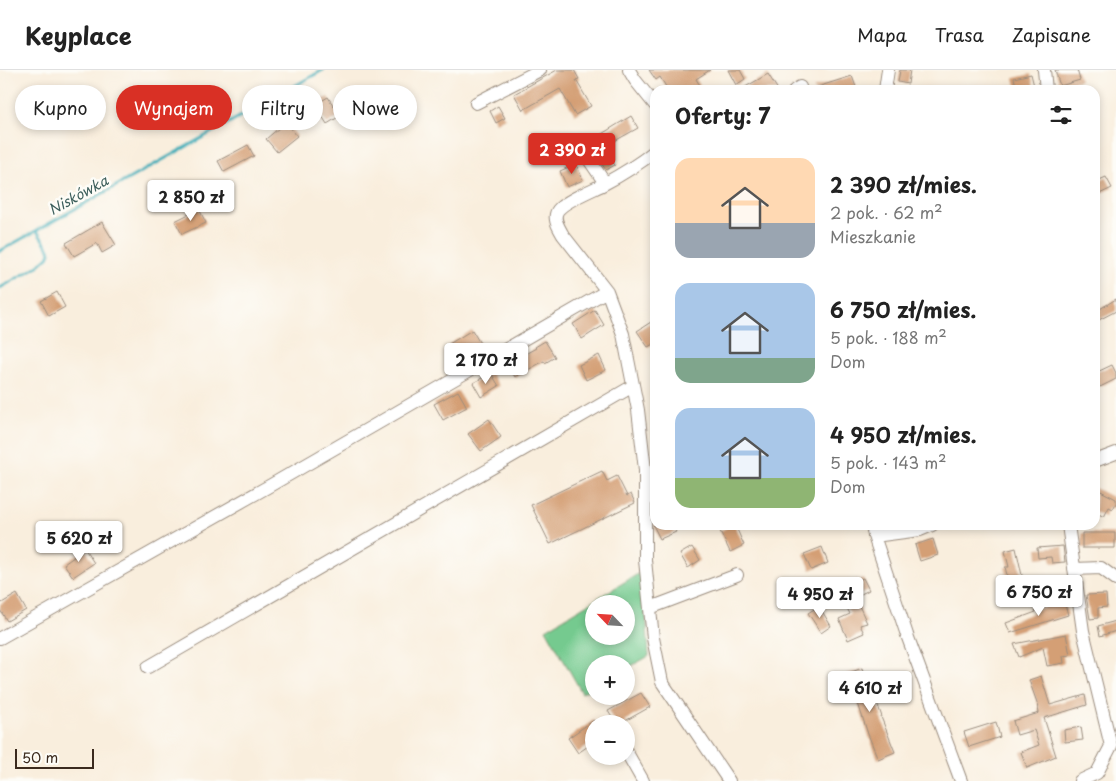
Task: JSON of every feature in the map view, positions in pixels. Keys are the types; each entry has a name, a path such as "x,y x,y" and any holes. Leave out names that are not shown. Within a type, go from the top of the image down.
{"street":[{"path":"476,103 540,70"},
{"path":"629,70 650,99"},
{"path":"886,85 888,70"},
{"path":"1044,70 1046,85"},
{"path":"581,148 605,183"},
{"path":"650,155 605,183 564,204 557,210 555,217 564,235 607,292 623,334 638,410 645,470 645,560 653,638 662,682 729,781"},
{"path":"0,638 607,292"},
{"path":"148,667 633,386"},
{"path":"1100,459 1116,453"},
{"path":"920,530 873,531 906,635 961,781"},
{"path":"1069,530 1083,631 1113,745 1098,777 1080,781"},
{"path":"1074,569 1101,568 1116,579"},
{"path":"650,608 737,575"},
{"path":"634,765 643,781"}],"green space":[{"path":"643,571 649,656 635,664 635,655 585,655 585,692 582,693 546,629 585,606 585,645 635,645 635,595 603,595"}],"building":[{"path":"557,70 574,70 579,79 576,80 591,106 575,115 560,89 523,110 514,94"},
{"path":"649,70 710,70 696,79 700,85 665,85 660,77 656,80"},
{"path":"728,70 740,70 745,79 736,85"},
{"path":"900,70 910,70 908,84 898,82"},
{"path":"1055,70 1077,70 1080,80 1060,85"},
{"path":"768,74 775,85 749,85"},
{"path":"1031,74 1034,85 1016,85 1014,78"},
{"path":"852,76 855,85 824,85"},
{"path":"328,97 333,105 333,120 327,124 323,118 323,100"},
{"path":"498,106 505,118 496,123 490,111"},
{"path":"631,116 638,128 604,147 615,165 606,170 587,143"},
{"path":"277,130 292,130 297,136 277,152 266,139"},
{"path":"248,145 254,156 224,172 218,161"},
{"path":"576,164 583,180 567,187 560,171"},
{"path":"1106,177 1112,188 1100,194 1100,180"},
{"path":"199,209 206,223 182,234 175,221"},
{"path":"102,222 116,245 102,253 97,243 74,256 66,243"},
{"path":"57,292 65,307 49,316 41,301"},
{"path":"1116,299 1116,311 1100,319 1100,309"},
{"path":"595,310 604,325 582,339 573,324"},
{"path":"650,323 650,346 648,347 637,331"},
{"path":"472,330 481,345 458,359 449,344"},
{"path":"545,341 555,357 515,377 507,364"},
{"path":"599,355 606,370 586,380 579,365"},
{"path":"1112,365 1116,373 1116,379 1100,387 1100,371"},
{"path":"491,373 499,386 481,397 473,383"},
{"path":"458,391 467,407 443,420 434,404"},
{"path":"489,419 501,437 481,451 468,434"},
{"path":"602,471 607,481 617,476 627,496 631,494 635,503 550,544 531,505"},
{"path":"1100,491 1116,499 1113,509 1109,507 1104,517 1100,515"},
{"path":"656,530 675,530 676,532 660,539"},
{"path":"737,530 744,545 730,552 720,531"},
{"path":"1082,533 1115,533 1115,548 1082,548"},
{"path":"933,539 938,555 920,561 915,545"},
{"path":"1063,546 1065,562 1052,563 1051,557 1038,558 1037,548"},
{"path":"692,547 700,560 688,568 680,554"},
{"path":"822,547 828,563 811,570 804,554"},
{"path":"1016,548 1023,580 1009,583 1005,567 1009,567 1005,551"},
{"path":"85,549 94,563 73,577 64,564"},
{"path":"863,578 869,590 855,597 867,623 860,625 864,633 848,640 839,619 850,614 838,590"},
{"path":"1054,578 1056,589 1036,592 1034,581"},
{"path":"17,594 26,610 7,621 0,610 0,604"},
{"path":"1106,594 1107,607 1098,608 1098,618 1090,619 1086,595"},
{"path":"1064,601 1068,615 1010,633 1006,623 1036,612 1035,610"},
{"path":"819,606 831,626 821,633 808,613"},
{"path":"1116,621 1116,631 1100,636 1098,626"},
{"path":"1066,634 1070,655 1063,656 1064,663 1047,666 1043,647 1019,657 1014,644"},
{"path":"862,668 895,752 878,759 854,691 850,692 844,675"},
{"path":"1041,676 1050,705 1085,695 1087,705 1044,718 1056,756 1027,768 1021,752 1039,745 1034,730 1017,735 1013,721 1039,713 1029,680"},
{"path":"641,693 650,707 635,715 610,715 608,711 619,705 635,705 635,696"},
{"path":"996,722 1000,737 969,747 964,732"},
{"path":"585,726 585,748 578,753 568,738"},
{"path":"1081,727 1083,740 1065,742 1064,730"}],"waterway":[{"name":"Niskówka","path":"0,251 323,70"},
{"path":"0,288 38,266 48,257 49,249 37,231"}]}
